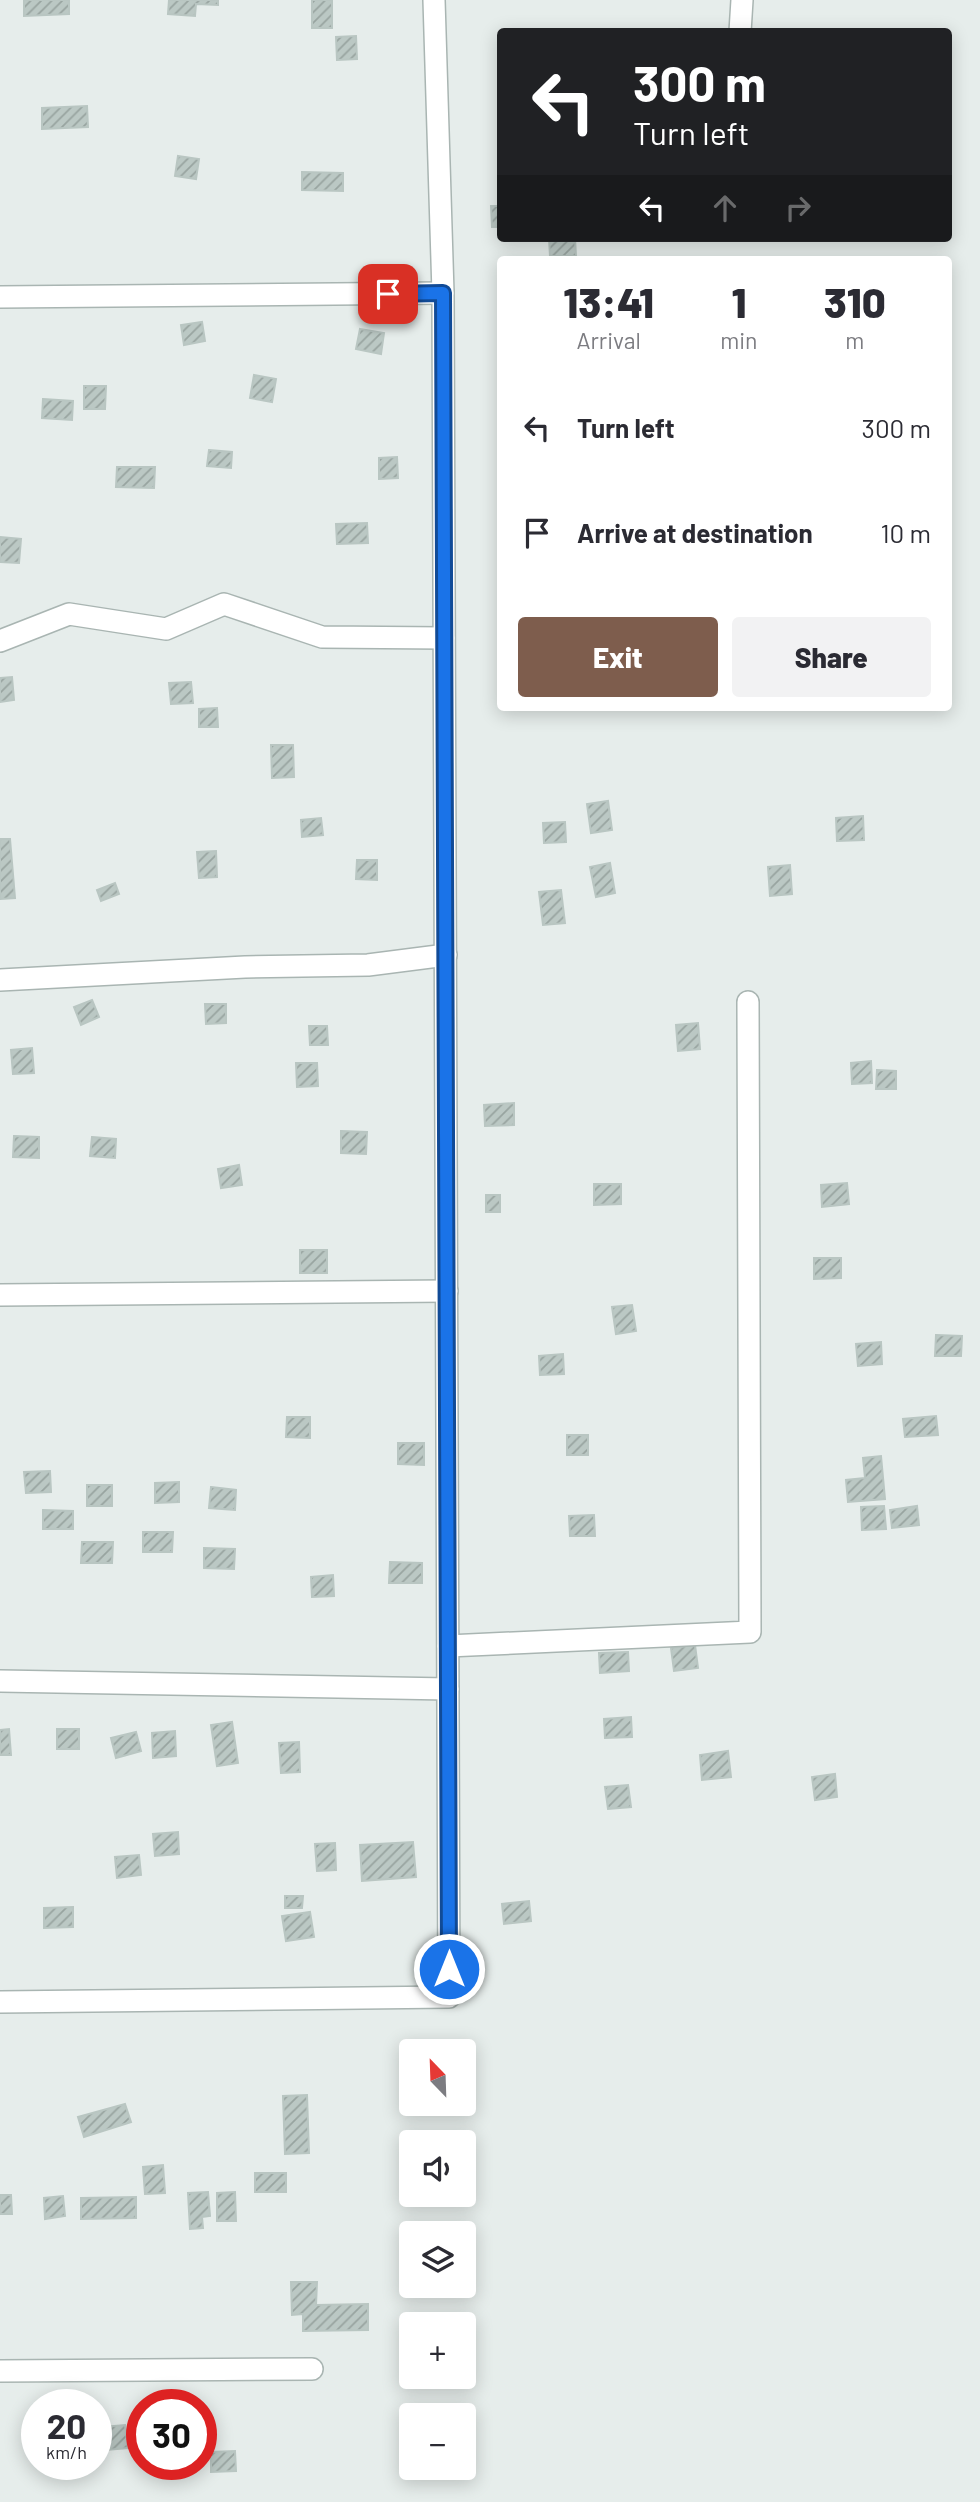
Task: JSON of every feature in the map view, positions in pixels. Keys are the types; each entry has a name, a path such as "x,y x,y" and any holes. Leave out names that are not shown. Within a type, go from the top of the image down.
{"street":[{"path":"0,2002 449,1997 443,293 434,0"},
{"path":"740,28 742,0"},
{"path":"0,297 443,293"},
{"path":"0,641 69,614 166,629 224,604 322,637 444,638"},
{"path":"0,980 231,968 368,965 446,955"},
{"path":"448,1646 750,1632 748,1002"},
{"path":"0,1295 447,1291"},
{"path":"0,1681 448,1689"},
{"path":"0,2371 312,2369"}],"building":[{"path":"24,0 69,0 69,14 24,16"},
{"path":"169,0 218,0 218,5 196,4 195,16 168,14"},
{"path":"312,0 332,0 332,28 312,28"},
{"path":"356,36 357,59 337,60 336,37"},
{"path":"87,106 88,127 42,129 42,108"},
{"path":"178,156 199,159 196,179 175,176"},
{"path":"302,172 343,173 343,191 302,190"},
{"path":"491,206 497,206 497,227 492,227"},
{"path":"549,242 575,242 576,256 550,256"},
{"path":"202,322 205,341 184,345 181,325"},
{"path":"360,329 384,333 381,354 356,349"},
{"path":"254,375 276,379 272,402 250,398"},
{"path":"84,386 106,386 105,409 84,409"},
{"path":"43,399 73,401 72,420 42,418"},
{"path":"209,450 232,452 231,468 207,466"},
{"path":"397,457 398,478 379,479 379,458"},
{"path":"117,467 155,467 154,488 116,487"},
{"path":"367,523 368,543 337,544 336,524"},
{"path":"0,537 21,539 19,563 0,562"},
{"path":"12,677 14,700 0,702 0,678"},
{"path":"191,682 193,703 171,704 169,683"},
{"path":"217,708 218,727 199,727 199,709"},
{"path":"271,745 293,745 294,777 272,778"},
{"path":"608,801 612,830 591,833 587,804"},
{"path":"863,816 864,840 837,841 836,818"},
{"path":"321,818 323,835 302,837 301,820"},
{"path":"565,822 566,842 544,843 543,823"},
{"path":"0,839 10,839 15,898 0,899"},
{"path":"216,851 217,877 199,878 197,852"},
{"path":"357,860 377,860 377,880 356,879"},
{"path":"610,863 615,893 596,897 590,867"},
{"path":"790,865 792,894 770,896 768,867"},
{"path":"115,883 119,894 101,901 97,890"},
{"path":"561,890 565,923 543,925 539,892"},
{"path":"92,1000 99,1017 81,1025 74,1007"},
{"path":"205,1004 226,1004 226,1023 206,1024"},
{"path":"698,1023 700,1049 678,1051 676,1025"},
{"path":"309,1026 327,1026 328,1045 310,1045"},
{"path":"32,1048 34,1073 13,1074 11,1050"},
{"path":"871,1061 872,1083 852,1084 851,1063"},
{"path":"296,1063 317,1063 318,1086 297,1087"},
{"path":"877,1070 896,1071 896,1089 876,1089"},
{"path":"514,1103 514,1125 485,1126 484,1105"},
{"path":"341,1131 367,1132 366,1154 341,1153"},
{"path":"14,1136 39,1137 39,1158 13,1157"},
{"path":"92,1137 116,1139 115,1158 90,1156"},
{"path":"239,1165 242,1185 221,1188 218,1169"},
{"path":"847,1183 849,1204 822,1207 821,1185"},
{"path":"594,1184 621,1184 621,1204 594,1205"},
{"path":"486,1195 500,1195 500,1212 486,1212"},
{"path":"300,1250 327,1250 327,1273 300,1273"},
{"path":"814,1258 841,1258 841,1278 814,1279"},
{"path":"632,1305 636,1331 616,1334 612,1307"},
{"path":"936,1335 962,1336 961,1356 935,1356"},
{"path":"881,1342 882,1364 858,1366 856,1344"},
{"path":"563,1354 564,1374 540,1375 539,1356"},
{"path":"936,1416 938,1435 905,1437 903,1419"},
{"path":"287,1417 310,1417 310,1438 286,1437"},
{"path":"567,1435 588,1435 588,1455 567,1455"},
{"path":"398,1443 424,1443 424,1465 398,1464"},
{"path":"881,1456 885,1499 848,1502 846,1480 865,1478 863,1458"},
{"path":"50,1471 51,1492 26,1493 24,1472"},
{"path":"179,1482 179,1502 155,1503 155,1483"},
{"path":"87,1485 112,1485 112,1506 87,1506"},
{"path":"211,1487 236,1490 235,1510 209,1508"},
{"path":"884,1506 886,1529 862,1530 861,1507"},
{"path":"917,1506 919,1525 892,1528 890,1510"},
{"path":"43,1510 73,1511 73,1529 43,1529"},
{"path":"594,1515 595,1536 570,1536 569,1516"},
{"path":"143,1532 173,1532 172,1552 143,1552"},
{"path":"82,1542 113,1542 112,1563 81,1563"},
{"path":"204,1548 235,1549 234,1569 204,1568"},
{"path":"390,1562 422,1563 422,1583 389,1583"},
{"path":"333,1575 334,1596 312,1597 311,1577"},
{"path":"695,1645 698,1668 674,1671 671,1648"},
{"path":"628,1652 629,1671 600,1673 599,1653"},
{"path":"631,1717 632,1737 605,1738 604,1719"},
{"path":"232,1722 238,1763 217,1766 211,1725"},
{"path":"9,1729 11,1755 0,1755 0,1730"},
{"path":"57,1729 79,1729 79,1749 57,1749"},
{"path":"175,1731 176,1756 153,1758 152,1733"},
{"path":"136,1732 141,1751 116,1758 111,1738"},
{"path":"299,1742 300,1772 281,1773 279,1743"},
{"path":"728,1751 731,1777 702,1780 700,1755"},
{"path":"835,1774 837,1797 815,1800 812,1777"},
{"path":"628,1785 631,1807 608,1809 605,1787"},
{"path":"178,1832 179,1854 155,1856 153,1834"},
{"path":"413,1842 416,1877 362,1881 360,1845"},
{"path":"335,1843 336,1870 317,1871 315,1844"},
{"path":"139,1855 141,1875 117,1878 115,1857"},
{"path":"285,1896 303,1896 302,1908 285,1908"},
{"path":"529,1901 531,1921 504,1924 502,1904"},
{"path":"73,1907 73,1927 44,1928 44,1908"},
{"path":"310,1912 314,1937 286,1941 282,1916"},
{"path":"307,2095 309,2153 285,2154 283,2096"},
{"path":"125,2104 131,2122 84,2137 78,2117"},
{"path":"163,2165 165,2193 145,2194 143,2167"},
{"path":"255,2173 286,2173 286,2192 255,2192"},
{"path":"208,2192 210,2216 202,2217 203,2228 190,2229 188,2193"},
{"path":"235,2192 236,2221 217,2221 217,2193"},
{"path":"0,2195 11,2195 12,2214 0,2214"},
{"path":"63,2196 65,2216 45,2219 44,2198"},
{"path":"136,2197 136,2218 81,2219 81,2198"},
{"path":"291,2282 317,2282 316,2305 368,2304 368,2330 303,2331 303,2314 292,2315"},
{"path":"125,2425 126,2448 112,2449 112,2426"},
{"path":"235,2451 236,2471 217,2472 217,2452"}],"route":[{"path":"388,294 443,293 449,1969"}]}
